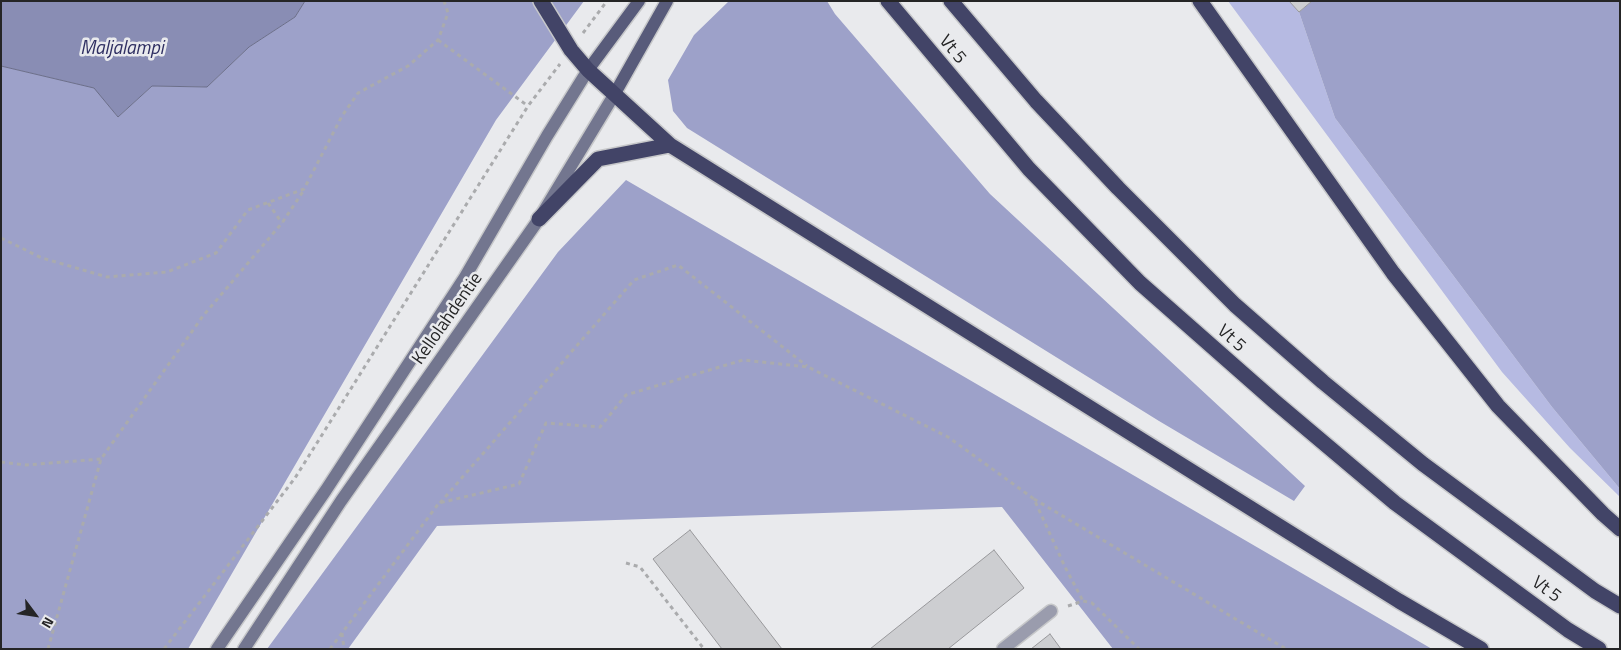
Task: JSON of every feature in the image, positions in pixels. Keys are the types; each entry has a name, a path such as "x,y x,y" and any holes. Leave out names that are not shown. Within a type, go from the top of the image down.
{"highway":[{"path":"542,1 570,50 614,95 670,145 1480,649"},
{"name":"Vt 5","path":"888,1 1029,170 1140,283 1274,401 1395,503 1568,630 1599,649"},
{"name":"Vt 5","path":"951,1 1036,101 1118,188 1235,305 1322,382 1423,464 1595,591 1620,606"},
{"path":"1200,1 1393,272 1498,406 1603,514 1620,529"},
{"path":"539,219 598,159 670,145"}],"main road":[{"name":"Kellolahdentie","path":"217,649 326,490 459,285 588,70 639,1"},
{"name":"Kellolahdentie","path":"244,649 341,501 539,219 614,95 667,1"}],"street":[{"path":"1003,649 1051,611"}],"path":[{"path":"48,649 101,459 203,316 282,223 304,189 342,116 358,93 408,66 438,40 448,13 444,1"},
{"path":"164,649 295,478 528,106 607,1"},
{"path":"438,40 528,106"},
{"path":"1,238 42,258 107,277 167,272 216,253 248,210 304,189"},
{"path":"268,202 282,223"},
{"path":"330,649 439,503 634,280 678,265 808,367 948,436 1034,499 1286,649"},
{"path":"439,503 519,484 546,423 600,427 626,395 743,360 808,367"},
{"path":"1,462 26,465 101,459"},
{"path":"1034,499 1065,567 1083,601"},
{"path":"626,563 640,567 704,649"},
{"path":"1051,611 1083,601 1092,603 1105,613 1140,649"},
{"path":"342,633 344,649"}],"shaded area":[{"path":"305,1 584,1 496,120 188,649 1,649 1,66 95,88 118,117 152,86 207,87 249,47 295,17"},
{"path":"729,1 827,1 835,14 990,194 1305,486 1294,501 1159,421 687,128 673,111 668,80 694,35"},
{"path":"1228,1 1290,1 1299,12 1335,118 1552,407 1620,489 1620,497 1570,448 1502,372"},
{"path":"1312,1 1620,1 1620,489 1552,407 1335,118 1299,12"},
{"path":"626,180 1432,649 1113,649 1002,507 437,526 348,649 267,649 558,252"}],"water":[{"name":"Maljalampi","path":"1,1 305,1 295,17 249,47 207,87 152,86 118,117 94,88 1,66"}],"building":[{"path":"1289,1 1312,1 1299,12"},
{"path":"690,530 782,649 722,649 653,559"},
{"path":"994,550 1024,588 948,649 870,649"},
{"path":"1050,634 1061,649 1031,649"}]}
